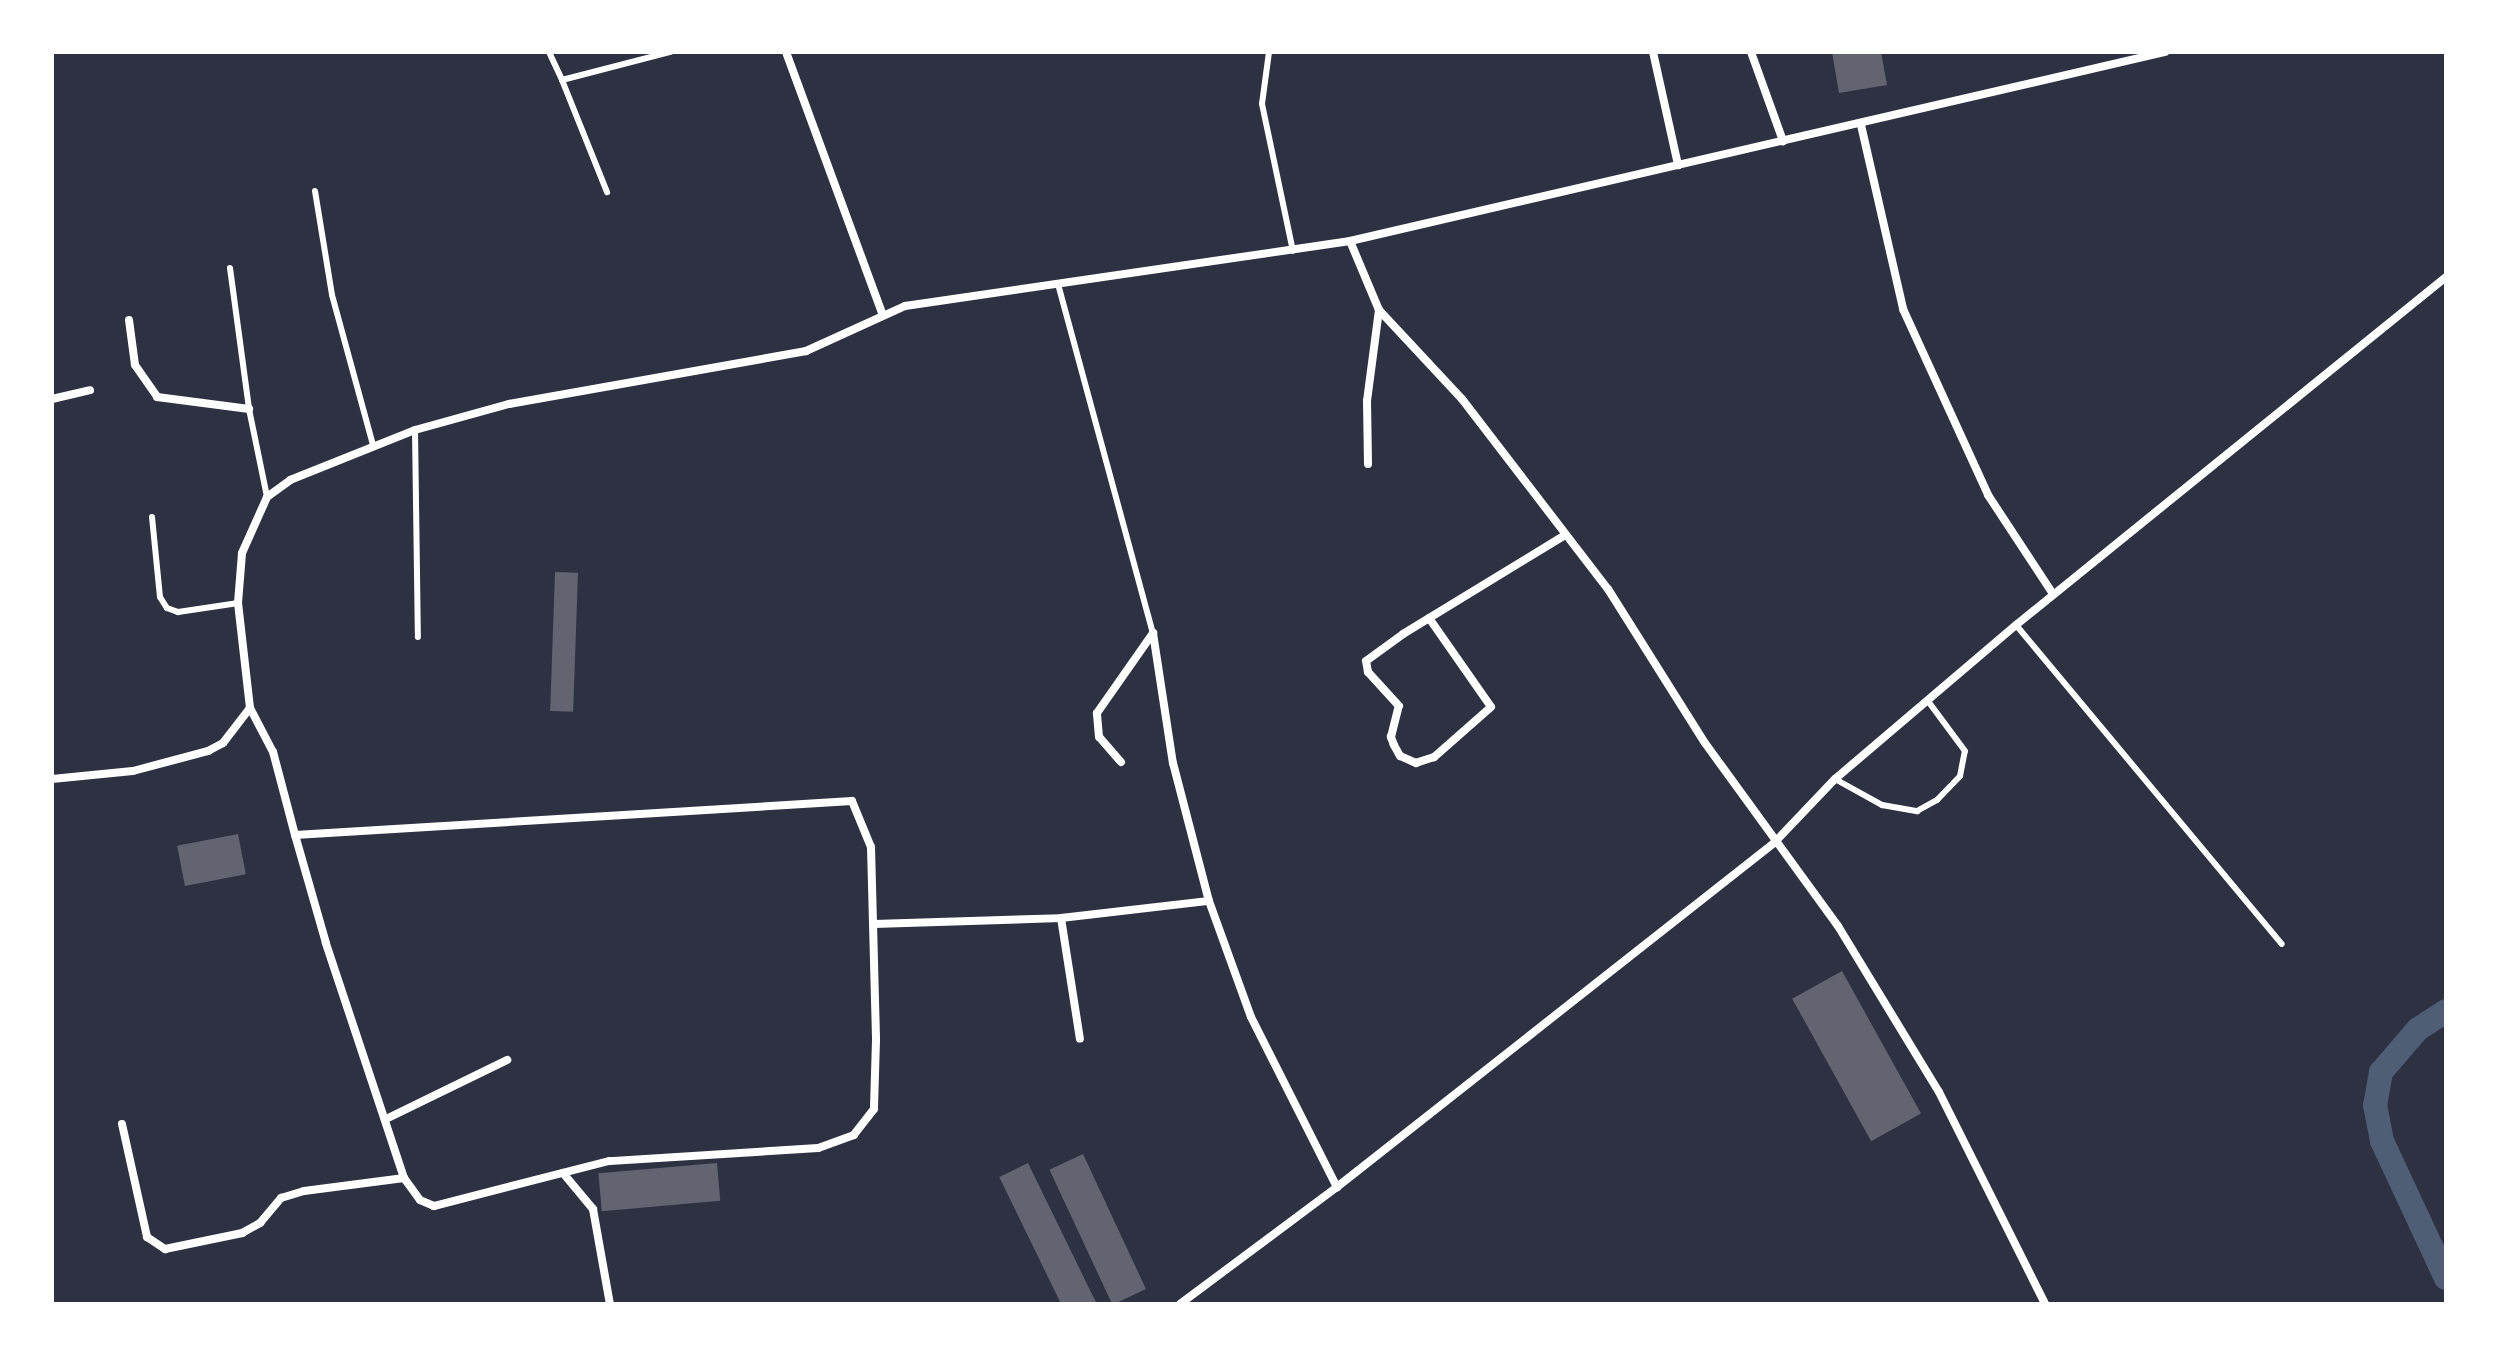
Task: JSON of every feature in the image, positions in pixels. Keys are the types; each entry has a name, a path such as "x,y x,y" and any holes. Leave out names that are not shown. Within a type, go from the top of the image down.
{"street":[{"path":"798,52 787,53 882,313"},
{"path":"1653,52 1678,165"},
{"path":"1751,52 1783,141"},
{"path":"295,835 852,801 871,847 874,924 874,1109 854,1135 818,1148 609,1161 434,1206 420,1200 404,1178 295,835 273,752 250,708 238,603 242,553 267,497 290,480 415,430 509,404 806,351 882,313 1350,241 1861,125 2165,52"},
{"path":"1861,125 1903,309 1988,495 2053,594"},
{"path":"1350,241 1379,310 1462,399 1608,589 1774,843 1838,926 1939,1092 2045,1304"},
{"path":"1180,1304 1337,1187 1774,843 1835,779 2016,625 2446,277"},
{"path":"1368,464 1367,401 1379,310"},
{"path":"129,320 135,365 157,397 249,409"},
{"path":"52,399 90,390"},
{"path":"1429,618 1491,707 1434,757 1416,763 1400,756 1391,737 1399,706 1365,667 1366,661 1429,618 1565,535"},
{"path":"1121,762 1099,737 1097,713 1153,633"},
{"path":"1153,633 1173,763 1209,901 1251,1017 1337,1187"},
{"path":"52,779 133,771 208,751 223,743 250,708"},
{"path":"874,924 1061,918 1209,901"},
{"path":"1061,918 1080,1039"},
{"path":"386,1119 507,1060"},
{"path":"122,1124 147,1237 165,1249 242,1233 260,1223 281,1198 304,1191 404,1178"},
{"path":"563,1173 593,1209 610,1304"}],"lane":[{"path":"549,52 607,192"},
{"path":"562,80 670,52"},
{"path":"1269,52 1262,104 1293,251"},
{"path":"315,191 332,295 373,445"},
{"path":"230,268 249,409 267,497"},
{"path":"1058,284 1153,633"},
{"path":"415,430 418,637"},
{"path":"152,517 160,597 167,608 178,612 238,603"},
{"path":"2016,625 2282,944"},
{"path":"1835,779 1882,805 1917,811 1937,800 1960,776 1965,751 1928,701"}],"building":[{"path":"1832,52 1881,52 1887,85 1839,93"},
{"path":"555,572 578,573 573,712 550,711"},
{"path":"238,834 246,874 185,886 177,846"},
{"path":"1842,971 1921,1114 1871,1141 1792,999"},
{"path":"1083,1154 1146,1289 1112,1304 1049,1170"},
{"path":"717,1163 720,1201 602,1211 598,1173"},
{"path":"1028,1163 1097,1304 1061,1304 999,1177"}],"waterway":[{"path":"2446,1011 2418,1029 2381,1072 2375,1105 2382,1141 2446,1278"}]}
